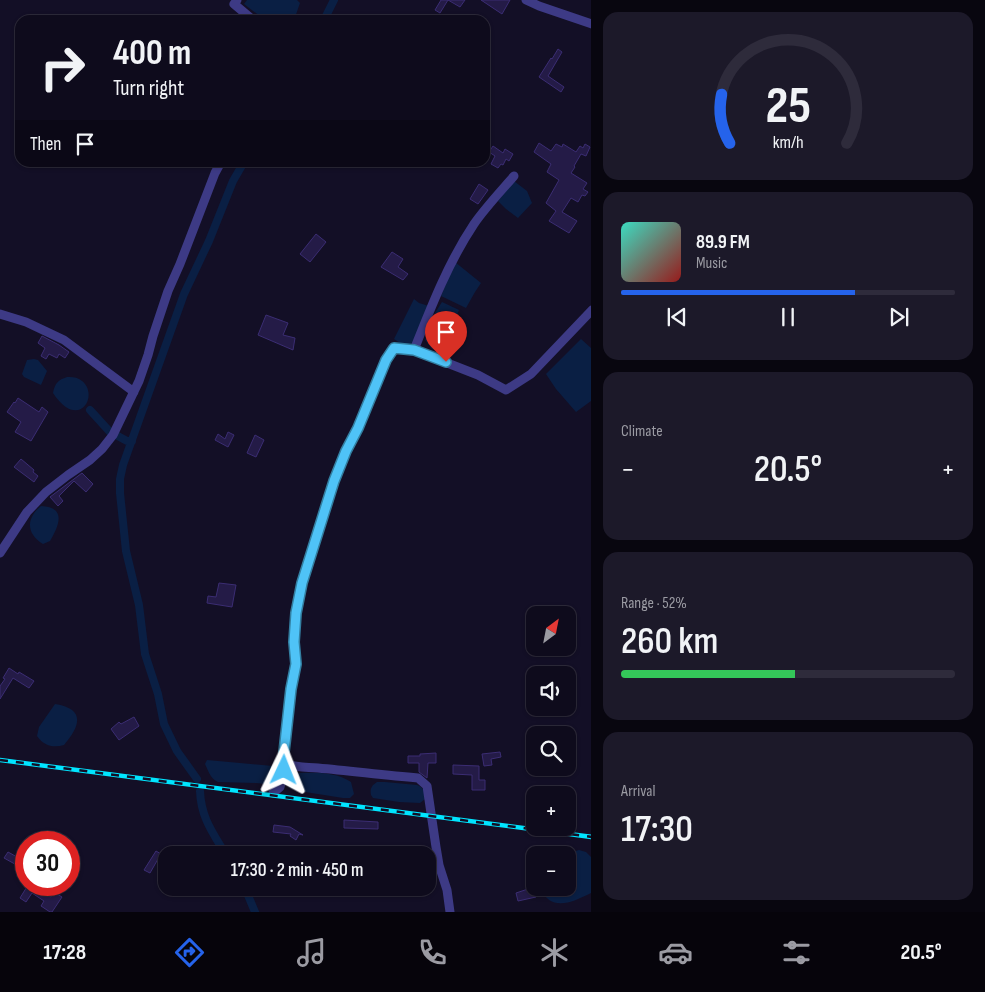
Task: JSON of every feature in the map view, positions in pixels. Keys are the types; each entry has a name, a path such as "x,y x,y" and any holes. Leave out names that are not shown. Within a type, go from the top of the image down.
{"street":[{"path":"237,0 234,4 246,15"},
{"path":"526,0 591,24"},
{"path":"0,553 28,512 46,492 90,460 102,449 112,434 134,392 148,355 168,290 218,167"},
{"path":"414,350 438,290 463,242 475,222 514,176"},
{"path":"273,793 281,785 284,770 284,752 291,689 296,664 294,642 296,613 302,583 334,481 386,360 394,348 414,350 478,375 506,390 531,374 591,310"},
{"path":"0,314 26,322 64,340 134,392"},
{"path":"284,760 287,764 296,767 418,778 424,783 427,786 439,865 447,890 450,912"}],"water":[{"path":"247,0 297,0 300,3 296,15 258,15 244,4"},
{"path":"514,181 527,191 532,203 518,218 498,201"},
{"path":"455,262 481,283 466,308 441,296"},
{"path":"414,299 419,303 429,306 413,343 403,345 394,339"},
{"path":"442,302 459,310 441,350 432,349 425,340 433,316"},
{"path":"581,339 591,348 591,401 576,412 546,374"},
{"path":"27,360 38,360 47,371 41,385 24,377 22,374"},
{"path":"67,377 79,379 86,385 88,400 85,406 79,410 72,410 63,405 53,393 57,382"},
{"path":"41,506 55,510 59,518 50,541 43,544 33,536 30,526 33,516"},
{"path":"55,704 72,710 76,714 77,719 74,731 64,745 56,746 46,744 37,736 39,727"},
{"path":"207,760 276,767 279,771 277,785 218,782 213,779 205,764"},
{"path":"288,773 321,773 344,778 351,782 354,794 350,798 343,798 299,791 290,788 284,782"},
{"path":"377,782 417,785 424,790 425,799 420,803 373,798 371,789"},
{"path":"576,851 586,852 591,857 591,893 569,902 556,903 545,896 576,896"}],"building":[{"path":"441,0 448,0 440,13 435,10"},
{"path":"448,0 465,0 460,7"},
{"path":"481,0 510,0 502,14"},
{"path":"558,49 562,52 548,76 564,87 561,92 539,77"},
{"path":"539,143 551,151 556,144 562,147 563,144 576,152 580,146 583,148 585,144 590,147 586,156 581,154 571,173 587,183 583,189 588,192 585,196 582,195 578,202 571,198 562,212 577,221 569,233 549,221 556,211 546,203 559,180 547,172 551,164 534,152"},
{"path":"493,146 503,153 505,149 513,154 509,161 506,159 503,165 501,164 498,168 491,164 495,156 490,150"},
{"path":"479,184 488,190 478,204 470,199"},
{"path":"316,234 326,242 310,262 300,254"},
{"path":"392,252 403,259 398,267 408,274 403,280 381,267"},
{"path":"266,315 288,323 283,335 295,338 293,350 258,335"},
{"path":"42,336 69,352 65,358 59,354 57,358 49,354 46,359 41,356 45,348 38,343"},
{"path":"18,398 39,412 42,407 48,412 31,441 15,432 21,422 7,412"},
{"path":"228,432 234,435 228,447 215,440 218,434 225,439"},
{"path":"255,435 264,440 256,457 247,453"},
{"path":"21,459 38,476 34,482 14,467"},
{"path":"82,473 93,484 86,492 74,481 59,496 63,501 58,506 50,497"},
{"path":"219,583 236,585 232,607 207,603 208,596 216,597"},
{"path":"9,668 34,681 29,688 13,678 0,699 0,686"},
{"path":"134,717 139,726 119,740 111,729 119,722 121,724"},
{"path":"500,752 501,757 491,759 492,765 484,766 482,754"},
{"path":"436,753 436,763 428,763 427,778 419,772 419,763 408,763 408,756"},
{"path":"453,765 479,766 479,780 485,780 485,790 472,790 472,775 453,774"},
{"path":"344,820 378,822 378,829 344,828"},
{"path":"274,825 290,827 303,835 299,834 296,840 290,836 291,834 273,832"},
{"path":"156,851 158,852 158,859 150,873 144,870"},
{"path":"8,852 15,856 15,864 4,858"},
{"path":"526,890 526,896 536,897 518,901 516,893"},
{"path":"21,896 30,896 26,902 20,898"},
{"path":"36,896 62,897 52,912 41,906 44,901"}],"waterway":[{"path":"326,15 334,0"},
{"path":"197,779 177,751 164,724 158,694 145,654 139,605 126,551 120,479 123,465 184,294 209,241 233,181 241,167"},
{"path":"90,410 110,432"},
{"path":"116,435 127,441 132,441"},
{"path":"200,791 205,817 221,846"},
{"path":"248,896 255,912"}],"railway":[{"path":"0,760 591,837"}],"route":[{"path":"284,770 284,752 291,689 296,664 294,642 296,613 302,583 334,481 386,360 394,348 414,350 446,362"}]}
